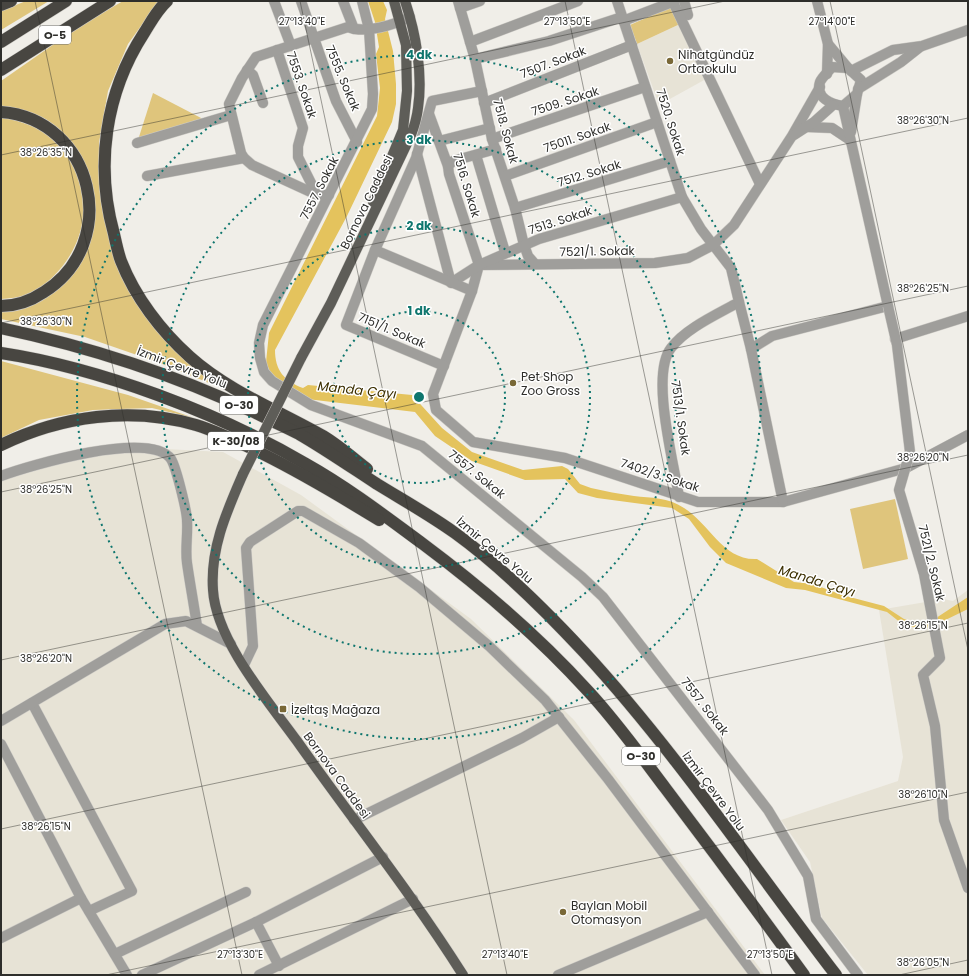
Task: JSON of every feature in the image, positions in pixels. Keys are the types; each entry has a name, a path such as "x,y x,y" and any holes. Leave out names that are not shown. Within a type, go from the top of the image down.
{"highway":[{"path":"1,5 11,1"},
{"name":"O-5","path":"1,42 66,1"},
{"name":"O-5","path":"1,70 110,1"},
{"path":"167,1 160,8 131,52 117,87 106,130 104,171 108,214 121,261 141,299 170,338 214,376 325,437 455,533"},
{"path":"1,112 33,119 59,137 79,164 90,194 91,210 89,225 84,242 75,262 62,278 35,298 1,306"},
{"name":"İzmir Çevre Yolu","path":"1,328 47,338 146,366 213,393 299,434 455,533 542,609 627,701 715,814 836,975"},
{"name":"O-30","path":"1,353 69,367 114,380 229,425 306,464 368,503 448,563 508,612 561,663 602,706 691,821 804,975"},
{"name":"K-30/08","path":"1,444 33,431 61,423 91,417 118,415 143,416 195,424 227,436 318,482 448,563"}],"main road":[{"name":"Bornova Caddesi","path":"394,1 401,21 416,47 420,86 418,109 411,135 345,275 301,358 243,474 222,523 214,560 213,591 222,628 244,665 354,820 413,899 463,975"},
{"name":"Bornova Caddesi","path":"401,21 405,1"}],"street":[{"path":"274,1 291,46"},
{"name":"7555. Sokak","path":"301,1 313,39 336,101 357,142"},
{"path":"343,1 354,30"},
{"name":"7557. Sokak","path":"362,1 369,29 373,94 372,109 357,142 263,325 259,343 260,358 264,372 272,381 311,405 422,446 582,577 603,597 768,810 808,876 816,919 858,975"},
{"path":"459,5 480,1"},
{"path":"470,42 567,3 578,1"},
{"name":"7520. Sokak","path":"617,1 682,197 713,245"},
{"path":"475,60 549,41 678,1"},
{"path":"678,1 688,15"},
{"path":"678,1 760,184"},
{"path":"817,1 828,44 827,74"},
{"name":"7518. Sokak","path":"459,5 475,60 492,139 515,208 524,245 528,256 535,264"},
{"path":"329,195 317,194 252,165 244,158 229,104 247,70 256,57 348,27 354,30 369,29 401,21"},
{"path":"838,105 825,100 820,93 820,82 832,67 850,69 893,50 922,46 968,30"},
{"path":"807,126 832,128 850,140 861,80 828,44"},
{"name":"7507. Sokak","path":"484,103 632,45"},
{"path":"792,136 901,62 922,46"},
{"name":"7553. Sokak","path":"276,50 303,128 298,146 298,157 317,194"},
{"path":"247,70 253,75 263,103"},
{"name":"7509. Sokak","path":"492,139 646,87"},
{"name":"7521/1. Sokak","path":"478,265 655,263 688,258 713,245 734,225 792,136 820,87"},
{"path":"472,291 375,250 418,154 432,101 482,91"},
{"name":"7521/2. Sokak","path":"838,105 850,140 896,339 910,452 899,490 924,574 940,658 923,675 935,726 944,820 968,888"},
{"name":"7516. Sokak","path":"429,114 448,166 449,174 478,265"},
{"path":"137,143 231,115"},
{"name":"75011. Sokak","path":"504,176 658,122"},
{"path":"439,141 490,128"},
{"path":"448,166 453,161 496,149"},
{"path":"418,154 451,283"},
{"path":"476,155 505,252"},
{"path":"147,176 244,158"},
{"name":"7512. Sokak","path":"515,208 670,161"},
{"name":"7513. Sokak","path":"451,283 478,265 505,252 539,239 682,197"},
{"path":"713,245 731,268 751,350 782,502"},
{"name":"7151/1. Sokak","path":"375,250 346,325 444,366"},
{"path":"444,366 472,291 478,265"},
{"name":"7513/1. Sokak","path":"680,497 663,401 663,362 670,348 678,339 739,302"},
{"path":"751,350 772,336 888,306"},
{"path":"896,339 968,316"},
{"name":"7402/3. Sokak","path":"444,366 433,394 436,410 473,442 565,458 698,502 782,502 906,468 968,435"},
{"path":"1,476 30,465 94,451 143,447 164,452 174,465 187,518 187,561 197,626"},
{"path":"244,665 253,646 246,548 256,538 298,511 303,511 359,544 425,592 489,646 545,700 608,779 755,975"},
{"path":"1,721 165,624 186,621 231,644"},
{"path":"32,704 132,891 89,911"},
{"path":"354,820 515,741 559,717"},
{"path":"1,744 81,898 127,975"},
{"path":"142,975 256,922 383,858"},
{"path":"115,954 246,892"},
{"path":"1,938 81,898"},
{"path":"259,975 413,899"},
{"path":"558,975 708,912"},
{"path":"256,922 279,966"}],"shaded area":[{"path":"26,1 49,1 1,30 1,11"},
{"path":"123,1 159,1 128,44 108,91 99,143 99,181 106,226 117,262 159,332 214,385 160,363 85,337 1,319 1,310 28,306 54,292 73,272 86,248 93,221 92,193 85,166 71,142 45,119 27,111 1,106 1,81 77,28"},
{"path":"670,7 680,24 637,44 630,25"},
{"name":"Nihatgündüz Ortaokulu","path":"680,24 706,79 659,105 637,44"},
{"path":"153,93 203,119 138,140"},
{"path":"1,116 44,131 59,141 77,168 83,188 84,209 81,230 73,249 62,267 46,283 28,295 1,299"},
{"path":"1,361 128,395 194,418 152,408 93,410 39,420 1,438"},
{"path":"146,448 223,452 301,495 471,619 574,720 765,975 1,975 1,481 88,455"},
{"path":"895,499 908,559 863,569 850,509"},
{"path":"968,590 968,975 868,975 822,918 810,862 781,820 898,781 903,757 879,610 943,599 953,601"}],"water":[{"name":"Manda Çayı","path":"368,1 383,1 387,10 385,19 393,51 396,84 396,104 392,122 347,216 275,350 275,357 282,374 291,382 303,388 308,385 412,395 442,428 472,452 523,470 562,466 568,469 580,484 591,488 659,499 678,504 693,515 726,548 745,558 757,559 794,582 813,584 842,595 884,606 904,619 920,624 930,622 968,597 968,609 931,627 919,629 901,623 887,612 805,590 786,588 726,563 710,547 689,519 672,508 597,498 578,493 565,479 525,480 472,461 435,436 415,412 307,399 273,380 266,362 269,333 377,116 380,88 376,54 379,47 375,22"}],"place":[{"name":"Nihatgündüz Ortaokulu","path":"670,61"},
{"name":"Pet Shop Zoo Gross","path":"513,383"},
{"name":"İzeltaş Mağaza","path":"283,709"},
{"name":"Baylan Mobil Otomasyon","path":"563,912"}]}
